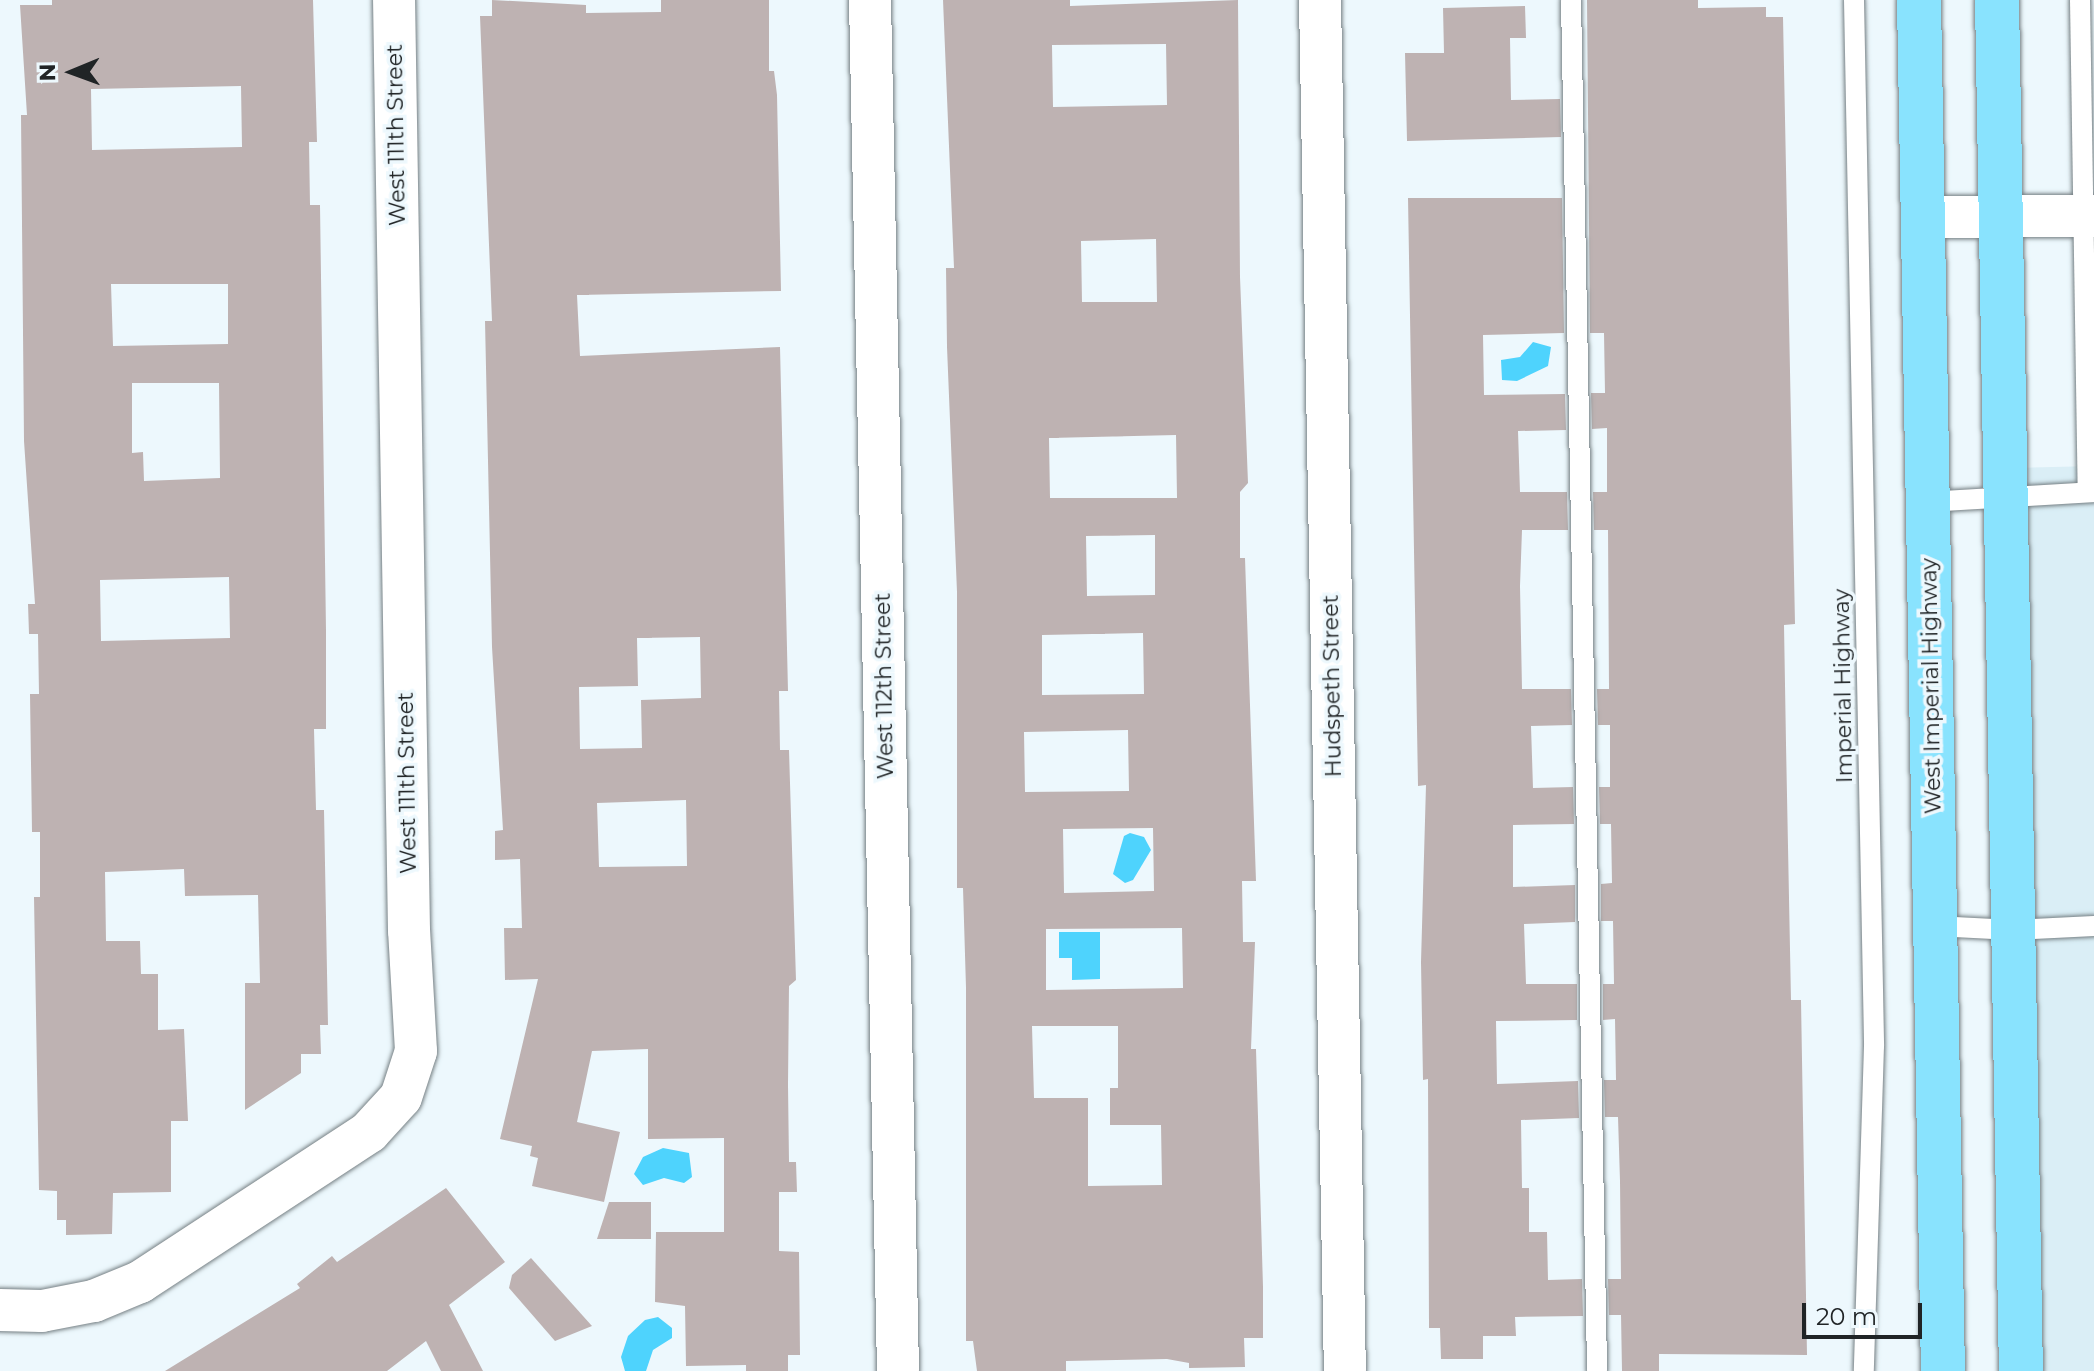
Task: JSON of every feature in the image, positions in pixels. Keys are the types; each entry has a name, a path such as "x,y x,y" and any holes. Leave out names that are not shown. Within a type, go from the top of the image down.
{"main road":[{"name":"West Imperial Highway","path":"1919,0 1943,1371"},
{"path":"1997,0 2021,1371"}],"street":[{"name":"West 111th Street","path":"0,1310 42,1311 94,1301 140,1282 369,1132 401,1097 416,1051 409,915 394,0"},
{"name":"West 112th Street","path":"870,0 898,1371"},
{"name":"Hudspeth Street","path":"1320,0 1345,1371"},
{"path":"1923,217 2089,216"}],"lane":[{"path":"1571,0 1597,1371"},
{"name":"Imperial Highway","path":"1854,0 1874,1046 1864,1371"},
{"path":"1928,502 2091,492 2089,216 2080,0"},
{"path":"1935,926 2013,930 2094,926"}],"shaded area":[{"path":"2094,466 2094,1371 2032,1371 2012,468"}],"water":[{"path":"1533,342 1551,347 1548,366 1517,381 1502,380 1501,360 1520,357"},
{"path":"1130,833 1144,837 1151,850 1133,880 1125,883 1113,874 1124,836"},
{"path":"1059,932 1100,932 1100,979 1072,980 1072,958 1059,958"},
{"path":"663,1148 689,1153 692,1177 684,1183 664,1178 643,1185 634,1174 643,1157"},
{"path":"658,1317 672,1328 672,1338 653,1350 646,1371 625,1371 621,1357 628,1336 645,1320"}],"building":[{"path":"52,0 313,0 317,142 309,142 310,205 320,205 326,631 326,729 314,729 316,810 324,810 328,1025 320,1025 321,1054 301,1054 301,1073 245,1110 245,983 260,983 258,895 185,896 184,869 105,872 106,941 140,941 141,974 158,974 158,1030 184,1029 188,1121 171,1121 171,1192 113,1193 112,1234 66,1235 66,1220 57,1220 57,1191 39,1190 34,897 40,897 40,832 32,832 30,694 39,694 38,634 29,634 28,604 35,604 24,441 21,115 27,115 20,5 52,5","holes":["241,86 242,147 92,150 91,89","111,284 228,284 228,344 113,346","132,383 219,383 220,478 144,481 143,452 132,453","229,577 230,638 101,641 100,580"]},
{"path":"492,0 586,5 586,13 661,12 661,0 769,0 769,71 774,71 777,95 781,291 577,295 580,356 780,347 788,691 779,691 780,750 789,750 796,980 789,986 789,1162 796,1162 797,1192 779,1192 779,1251 799,1252 800,1355 788,1355 788,1371 746,1371 746,1365 686,1366 685,1306 655,1302 656,1232 724,1232 724,1138 648,1139 648,1049 592,1051 577,1122 620,1132 604,1202 532,1186 538,1158 530,1156 532,1146 500,1139 538,979 505,980 504,928 522,928 520,859 495,860 495,831 503,830 492,647 485,321 492,321 480,16 492,16","holes":["700,637 701,698 641,700 642,748 580,749 579,687 638,686 637,638","686,800 687,866 599,867 597,803"]},
{"path":"943,0 1070,0 1070,6 1238,0 1240,277 1248,483 1240,492 1240,558 1245,558 1256,881 1242,881 1243,942 1255,942 1251,1049 1256,1049 1263,1287 1263,1338 1244,1338 1245,1367 1189,1368 1189,1363 1167,1359 1066,1361 1066,1371 977,1371 973,1341 966,1341 966,988 963,888 957,888 957,592 946,268 954,268","holes":["1166,44 1167,105 1053,107 1052,45","1156,239 1157,302 1082,302 1081,241","1176,435 1177,498 1050,498 1049,438","1155,535 1155,595 1087,596 1086,536","1143,633 1144,694 1042,695 1042,635","1128,730 1129,791 1025,792 1024,732","1153,828 1154,891 1064,893 1063,829","1182,928 1183,988 1046,990 1046,929","1032,1026 1118,1026 1118,1088 1110,1088 1110,1125 1161,1125 1162,1185 1088,1186 1088,1098 1034,1098"]},
{"path":"1587,0 1698,0 1698,8 1766,7 1766,17 1783,17 1795,624 1784,625 1786,744 1791,1000 1801,1000 1807,1355 1659,1354 1659,1371 1622,1371 1621,1315 1609,1315 1608,1279 1621,1279 1620,1181 1618,1117 1605,1117 1604,1080 1616,1080 1615,1019 1603,1020 1603,984 1614,984 1613,921 1601,921 1601,884 1612,883 1611,824 1600,824 1599,787 1610,787 1610,725 1598,725 1597,689 1609,689 1608,530 1594,530 1593,492 1607,492 1607,428 1592,429 1591,393 1605,393 1604,333 1590,333"},
{"path":"1525,6 1526,38 1510,38 1511,100 1560,99 1561,137 1407,141 1405,53 1444,53 1443,8"},
{"path":"1408,198 1562,198 1564,333 1483,335 1484,395 1565,394 1566,430 1518,431 1520,492 1567,492 1568,530 1522,530 1522,689 1571,689 1572,725 1531,726 1533,788 1573,787 1574,824 1513,825 1513,887 1575,885 1575,922 1524,924 1526,984 1577,984 1577,1020 1496,1021 1497,1084 1578,1081 1579,1118 1521,1120 1522,1188 1529,1188 1529,1232 1547,1232 1548,1280 1582,1279 1583,1316 1515,1317 1516,1336 1483,1336 1483,1359 1441,1359 1440,1328 1429,1328 1428,1079 1423,1080 1421,962 1426,785 1418,786"},
{"path":"446,1188 505,1262 449,1305 483,1371 441,1371 426,1341 387,1371 165,1371 300,1288 297,1284 332,1256 337,1262"},
{"path":"609,1202 651,1202 651,1239 597,1239"},
{"path":"531,1258 592,1326 555,1341 509,1288 512,1275"}]}
